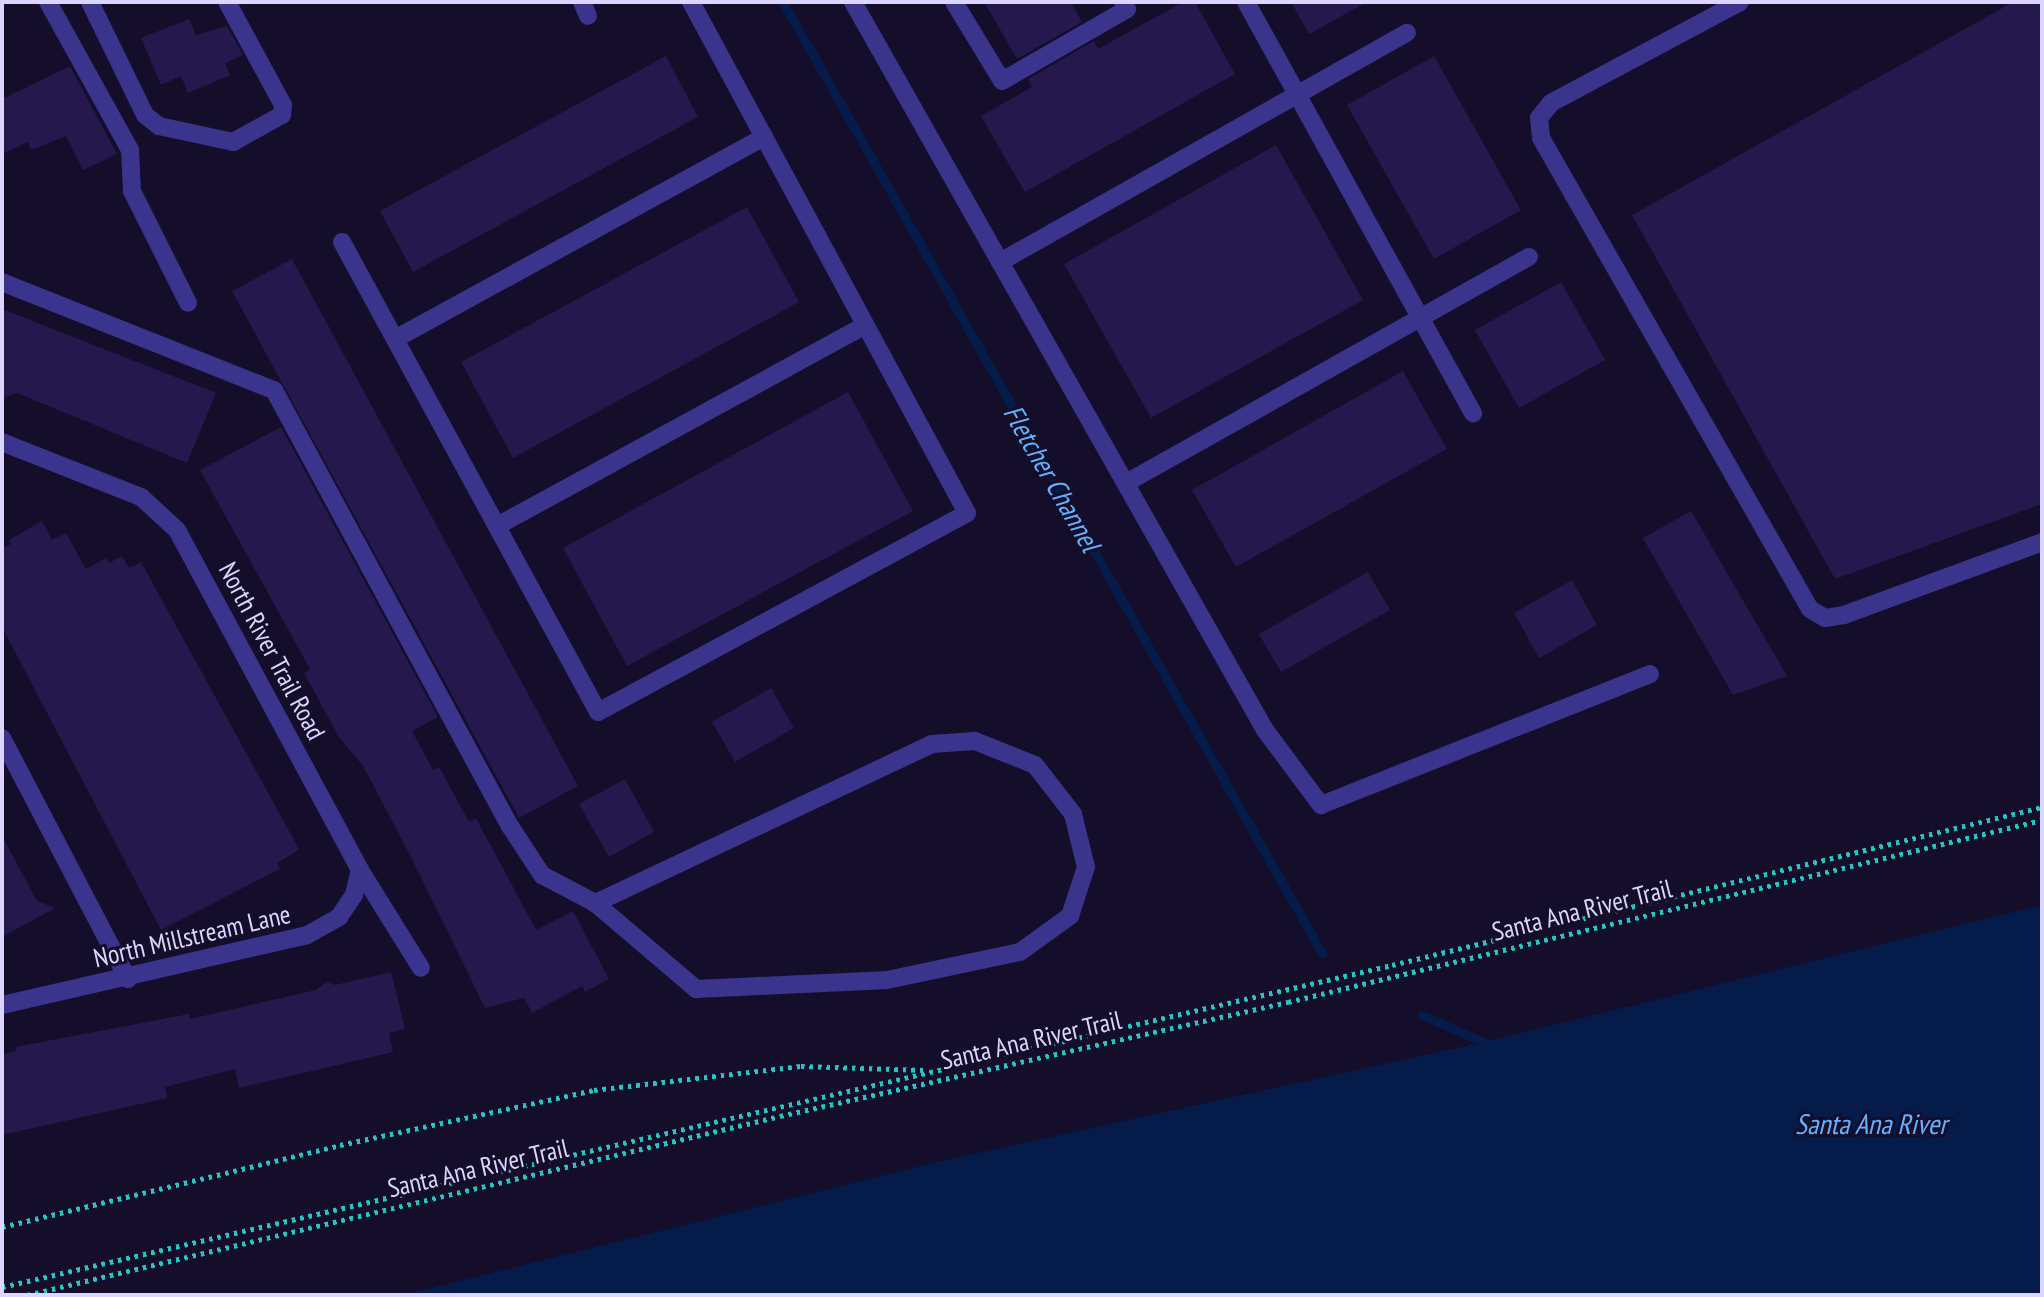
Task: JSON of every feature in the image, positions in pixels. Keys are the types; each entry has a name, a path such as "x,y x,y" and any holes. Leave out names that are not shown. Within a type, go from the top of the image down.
{"street":[{"path":"48,2 130,150 132,191 188,303"},
{"path":"90,2 145,115 159,126 233,142 282,116 283,105 227,2"},
{"path":"342,242 598,712 967,513 691,2"},
{"path":"853,2 1265,730 1321,805 1650,674"},
{"path":"954,2 1002,81 1127,9 1123,2"},
{"path":"1246,2 1473,414"},
{"path":"1740,2 1551,103 1539,118 1541,138 1810,609 1825,618 1844,615 2042,542"},
{"path":"1000,262 1407,33"},
{"path":"395,339 764,137"},
{"path":"1126,483 1421,320 1529,257"},
{"path":"2,282 274,390 510,826 542,875 595,903 696,989 887,980 1020,952 1070,916 1086,867 1073,814 1035,765 975,741 932,744 595,903"},
{"path":"497,526 865,325"},
{"name":"North River Trail Road","path":"2,442 141,497 177,530 360,870 421,968"},
{"path":"2,738 128,979"},
{"name":"North Millstream Lane","path":"2,1005 128,979 307,935 339,917 354,895 360,870"}],"path":[{"path":"2,1287 2042,807"},
{"name":"Santa Ana River Trail","path":"27,1295 780,1116 1288,1002 2042,820"},
{"path":"2,1227 340,1145 594,1090 802,1066 932,1070"}],"water":[{"name":"Santa Ana River","path":"2042,905 2042,1295 404,1295 937,1162 1484,1042"}],"building":[{"path":"984,2 1071,2 1082,22 1017,59"},
{"path":"1183,2 1195,2 1235,74 1025,192 981,116 1032,87 1028,79 1094,41 1098,49"},
{"path":"1291,2 1367,2 1309,34"},
{"path":"2013,2 2042,2 2042,504 1835,579 1632,215"},
{"path":"189,19 196,35 227,26 243,55 225,63 230,75 188,93 181,76 161,85 141,38"},
{"path":"666,56 698,117 413,272 380,211"},
{"path":"1434,56 1521,210 1434,259 1347,105"},
{"path":"70,66 117,154 83,170 66,136 31,150 28,142 2,154 2,99"},
{"path":"1276,145 1363,300 1151,418 1064,264"},
{"path":"747,207 799,302 513,458 461,362"},
{"path":"292,259 578,786 519,818 232,291"},
{"path":"1561,282 1605,360 1519,408 1475,330"},
{"path":"2,309 216,393 187,463 17,393 2,398"},
{"path":"1403,371 1447,449 1236,567 1192,490"},
{"path":"848,392 913,511 627,666 563,548"},
{"path":"281,427 438,717 412,731 433,770 439,767 469,822 476,818 536,930 573,911 609,979 585,992 582,986 532,1013 524,998 485,1008 363,766 339,737 304,673 310,669 200,470"},
{"path":"1691,511 1787,676 1733,695 1643,538"},
{"path":"42,521 52,540 66,533 86,569 106,558 109,563 122,556 129,568 141,562 299,849 277,864 280,869 161,930 2,627 2,549 11,544 9,540"},
{"path":"1368,572 1390,610 1281,672 1259,634"},
{"path":"1572,580 1597,625 1539,658 1514,613"},
{"path":"771,688 794,728 735,762 712,722"},
{"path":"625,779 654,832 609,857 579,804"},
{"path":"2,836 37,901 55,908 2,937"},
{"path":"391,972 405,1029 389,1033 393,1052 239,1088 235,1069 165,1087 167,1098 2,1135 2,1055 16,1051 15,1047 189,1014 190,1019 316,990 327,982 335,985"}],"waterway":[{"name":"Fletcher Channel","path":"783,2 1322,953"},
{"path":"1422,1015 1495,1047"}]}
